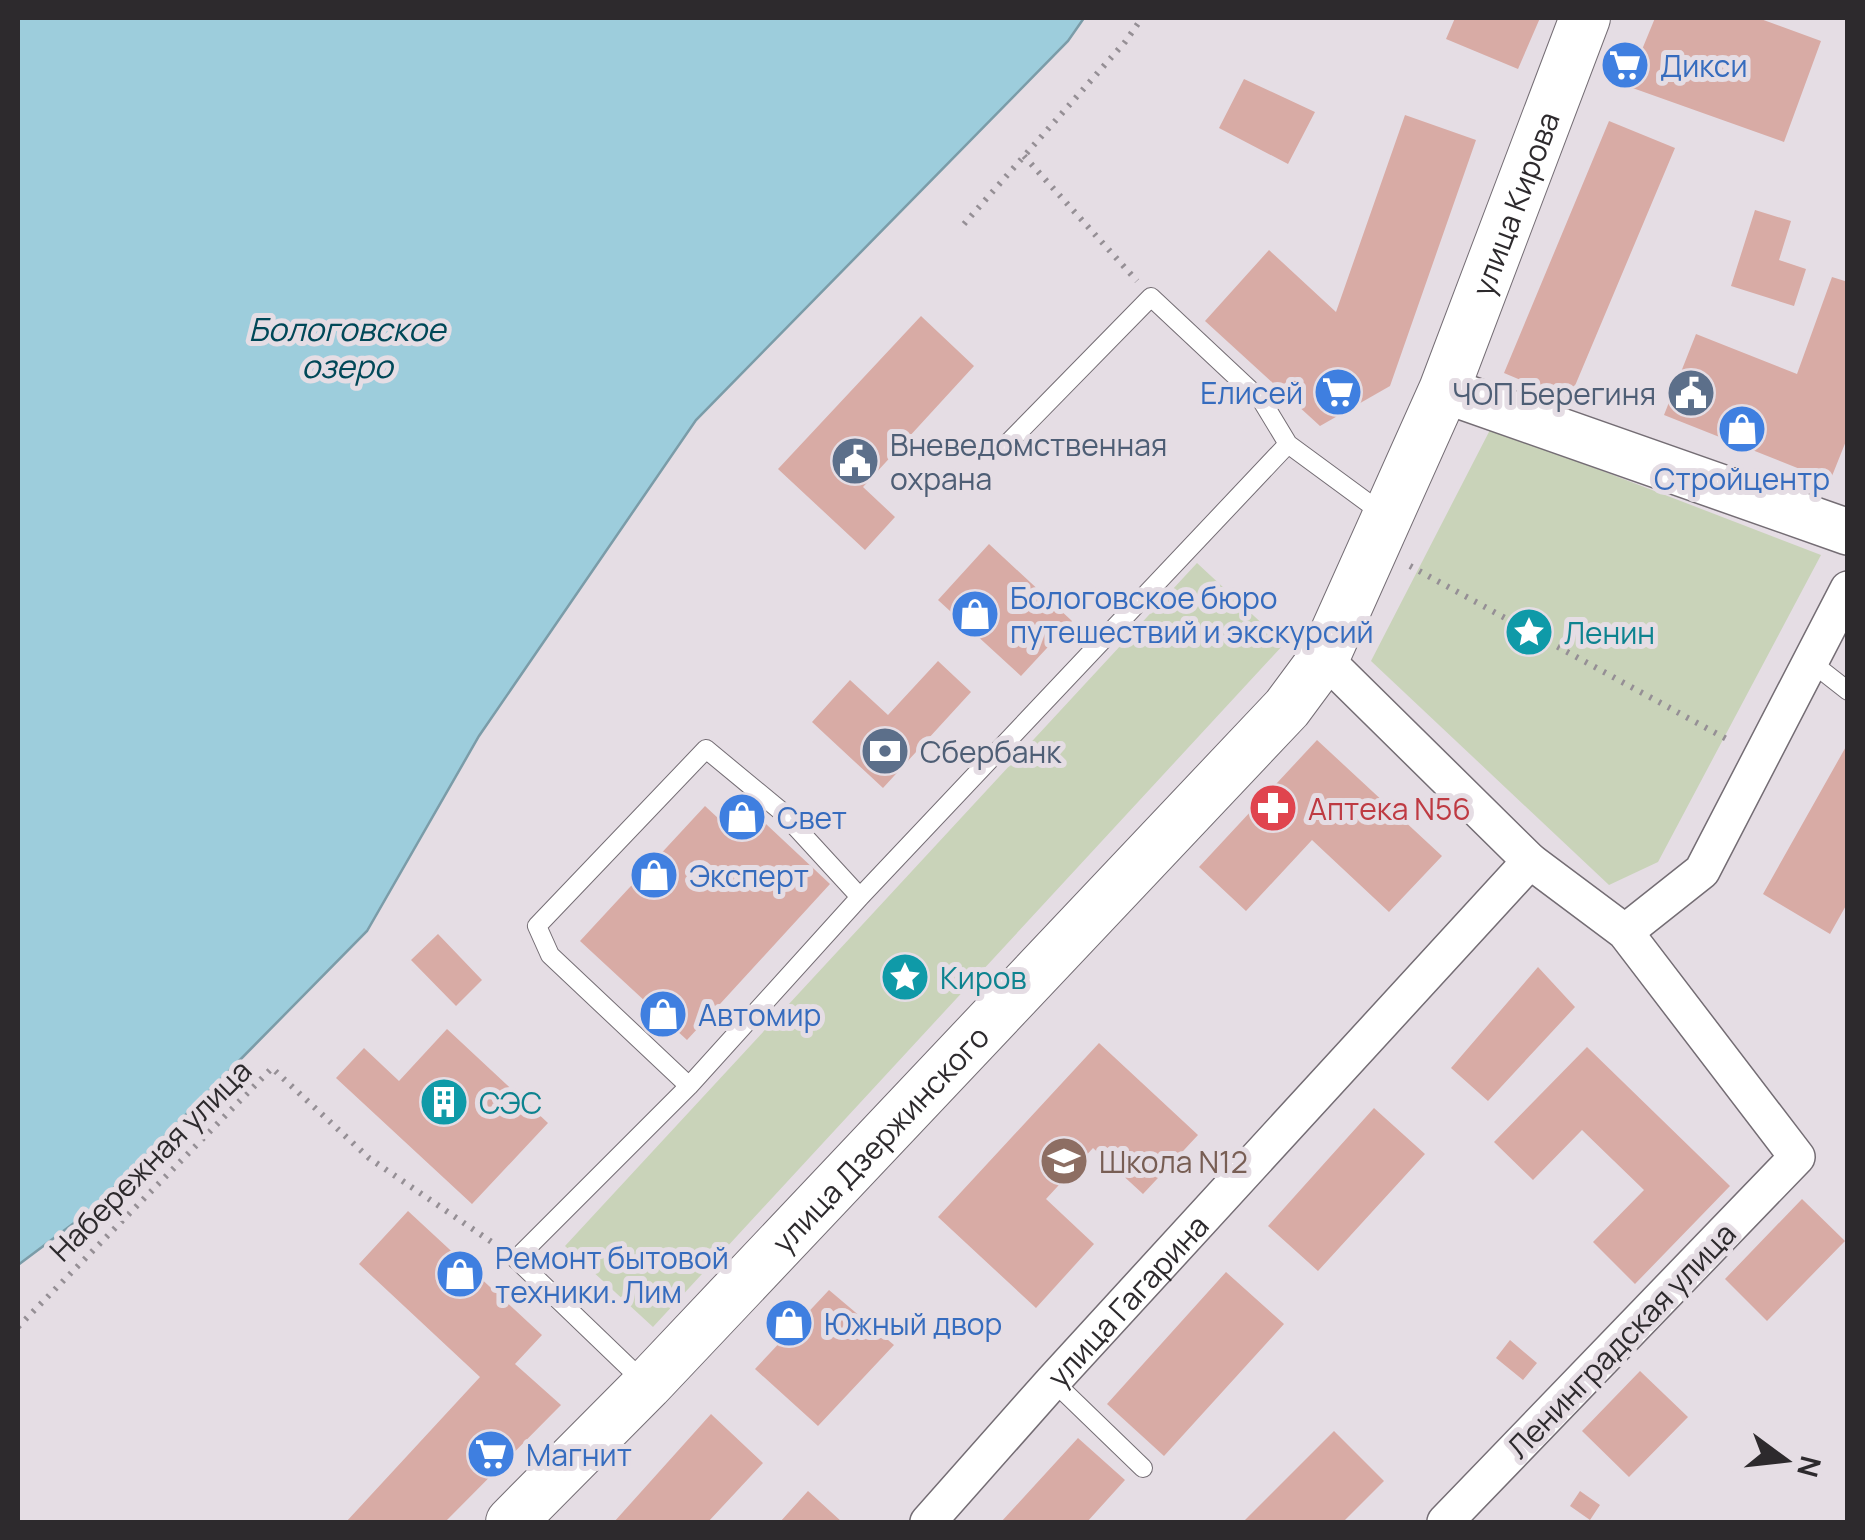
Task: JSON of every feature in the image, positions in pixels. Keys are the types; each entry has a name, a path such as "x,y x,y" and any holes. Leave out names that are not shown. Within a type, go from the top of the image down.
{"main road":[{"name":"улица Кирова","path":"1380,531 1444,390 1585,18"},
{"name":"улица Дзержинского","path":"511,1522 647,1385 1287,708 1324,658 1380,531"}],"street":[{"path":"1444,390 1848,532"},
{"path":"1324,658 1530,861 1626,932 1702,871 1848,588"},
{"name":"улица Гагарина","path":"928,1522 1530,861"},
{"name":"Ленинградская улица","path":"1445,1522 1797,1157 1626,932"}],"lane":[{"path":"1008,442 1151,296 1262,401 1288,444 1380,531"},
{"path":"647,1385 516,1259 690,1086 860,897 1288,444"},
{"path":"1811,662 1848,692"},
{"path":"690,1086 550,955 537,926 706,749 781,811 860,897"},
{"path":"1053,1381 1143,1468"}],"path":[{"path":"964,224 1142,18"},
{"path":"1024,156 1151,296"},
{"path":"1380,531 1761,758"},
{"name":"Набережная улица","path":"18,1327 272,1068 368,1158 516,1259"}],"green space":[{"path":"1491,428 1821,555 1658,862 1609,885 1371,661"},
{"path":"1197,563 1284,644 653,1327 565,1246"}],"water":[{"name":"Бологовское озеро","path":"18,18 1084,18 1068,41 696,420 479,736 367,931 94,1208 18,1265"}],"building":[{"path":"1455,18 1540,18 1518,69 1446,39"},
{"path":"1655,18 1758,18 1821,41 1784,142 1627,86"},
{"path":"1244,79 1315,112 1288,164 1219,128"},
{"path":"1405,115 1476,140 1390,386 1320,426 1205,321 1269,250 1336,312"},
{"path":"1609,121 1675,148 1569,400 1504,373"},
{"path":"1755,210 1791,221 1779,260 1806,269 1794,306 1731,286"},
{"path":"1832,277 1848,282 1848,436 1830,481 1664,415 1696,334 1797,374"},
{"path":"921,316 974,366 863,487 895,517 865,550 778,469"},
{"path":"989,544 1072,621 1021,676 938,600"},
{"path":"938,661 971,692 883,788 812,722 850,680 888,715"},
{"path":"1317,740 1442,856 1389,912 1312,840 1246,911 1199,867"},
{"path":"1848,743 1848,902 1830,934 1763,894"},
{"path":"705,806 733,832 752,811 830,884 687,1040 580,941"},
{"path":"438,934 482,980 456,1006 411,960"},
{"path":"1538,967 1575,1007 1488,1101 1451,1068"},
{"name":"СЭС","path":"447,1029 548,1123 472,1204 336,1078 364,1048 399,1081"},
{"path":"1099,1043 1198,1135 1143,1194 1093,1148 1046,1199 1094,1244 1036,1308 938,1217"},
{"path":"1587,1047 1730,1186 1635,1284 1593,1242 1644,1190 1582,1130 1533,1180 1494,1142"},
{"path":"1374,1108 1425,1154 1318,1271 1268,1226"},
{"path":"1802,1199 1845,1241 1767,1321 1725,1279"},
{"path":"408,1211 542,1335 515,1364 561,1405 445,1522 346,1522 480,1377 359,1264"},
{"path":"1226,1272 1284,1324 1164,1456 1107,1404"},
{"path":"829,1290 894,1345 818,1426 755,1369"},
{"path":"1510,1340 1537,1363 1523,1380 1496,1358"},
{"path":"1640,1371 1688,1417 1629,1477 1582,1431"},
{"path":"711,1414 763,1463 708,1522 614,1522"},
{"path":"1334,1431 1384,1481 1343,1522 1243,1522"},
{"path":"1078,1438 1125,1480 1087,1522 1001,1522"},
{"path":"808,1491 842,1522 780,1522"},
{"path":"1580,1491 1600,1505 1590,1520 1570,1506"}],"place":[{"name":"Дикси","path":"1625,65"},
{"name":"Елисей","path":"1338,392"},
{"name":"ЧОП Берегиня","path":"1691,393"},
{"name":"Стройцентр","path":"1742,429"},
{"name":"Вневедомственная охрана","path":"855,461"},
{"name":"Бологовское бюро путешествий и экскурсий","path":"975,614"},
{"name":"Ленин","path":"1529,632"},
{"name":"Сбербанк","path":"885,751"},
{"name":"Аптека N56","path":"1273,808"},
{"name":"Свет","path":"742,817"},
{"name":"Эксперт","path":"654,875"},
{"name":"Киров","path":"905,977"},
{"name":"Автомир","path":"663,1014"},
{"name":"СЭС","path":"444,1102"},
{"name":"Школа N12","path":"1064,1161"},
{"name":"Ремонт бытовой техники. Лим","path":"460,1274"},
{"name":"Южный двор","path":"789,1323"},
{"name":"Магнит","path":"491,1454"}]}
